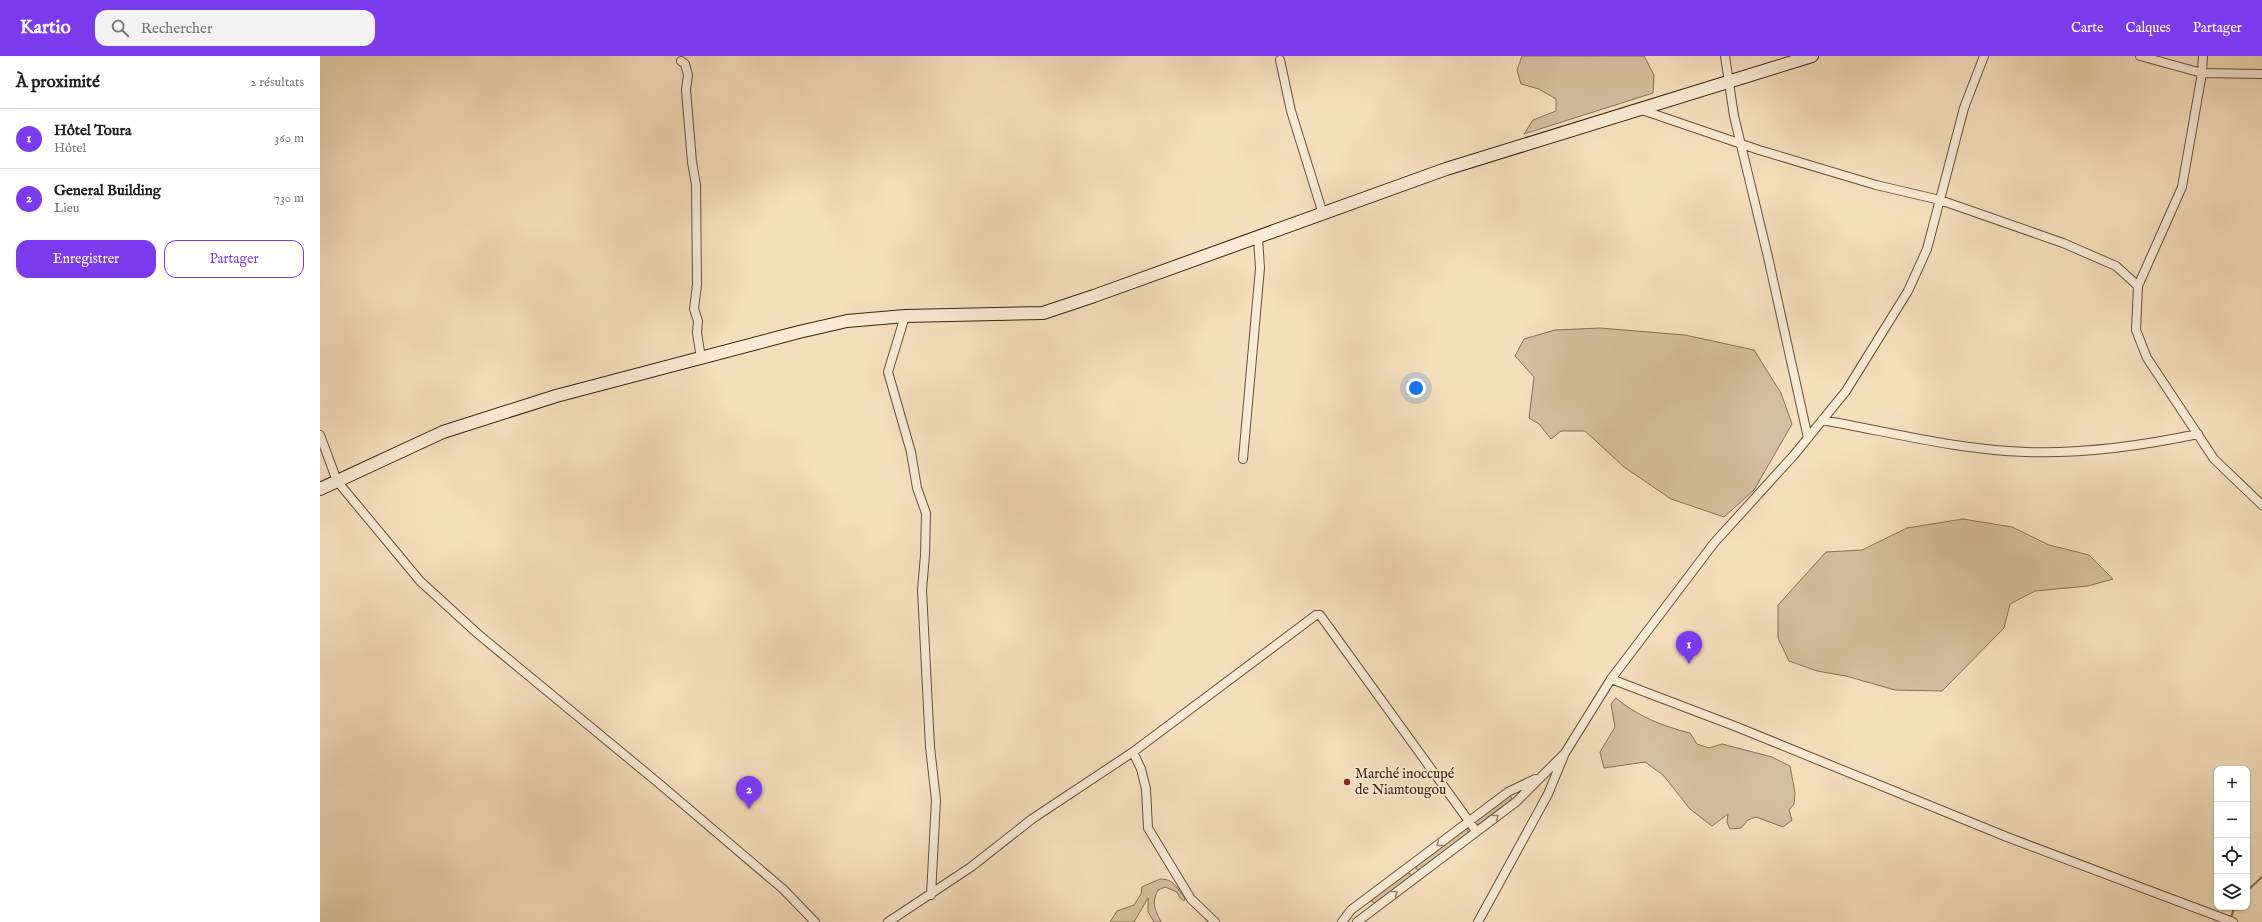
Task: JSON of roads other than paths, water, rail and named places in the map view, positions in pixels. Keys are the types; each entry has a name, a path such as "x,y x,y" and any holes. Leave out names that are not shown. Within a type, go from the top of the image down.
{"main road":[{"path":"320,489 443,432 556,396 847,321 905,316 1043,312 1258,238 1446,169 1642,110 1729,80 1812,56"}],"street":[{"path":"1725,56 1734,116 1742,144 1808,438"},
{"path":"1478,922 1548,794 1565,753 1611,679 1714,543 1808,438 1846,391 1908,290 1926,249 1964,108 1984,56"},
{"path":"2140,56 2202,73 2262,74"},
{"path":"2203,56 2202,73 2182,187 2138,286 2136,330 2147,358 2214,459 2262,505"},
{"path":"1280,60 1291,111 1323,214"},
{"path":"681,61 685,64 688,75 686,90 692,162 696,185 697,285 694,310 698,321 697,333 701,358"},
{"path":"1642,110 1742,144 1876,184 1940,200 2070,246 2116,266 2138,286"},
{"path":"1243,459 1260,268 1258,238"},
{"path":"905,316 888,372 910,452 917,488 926,513 922,590 929,739 936,800 931,894"},
{"path":"1822,420 1914,438 2025,452 2069,452 2119,448 2198,434"},
{"path":"320,435 337,481 426,587 483,639 656,781 783,889 815,922"},
{"path":"888,922 971,866 1032,819 1133,752 1316,615 1320,615 1468,822 1476,831"},
{"path":"1611,679 1737,727 2008,837 2233,922"},
{"path":"1133,752 1141,770 1146,789 1148,828 1191,899 1215,922"},
{"path":"1357,922 1516,802 1539,777 1565,753"},
{"path":"1342,922 1351,910 1366,898 1508,792 1539,777"},
{"path":"1409,866 1417,876"},
{"path":"1366,898 1373,910"}],"waterway":[{"path":"2250,888 2262,877"},
{"path":"2231,919 2233,910"}],"place":[{"name":"Hôtel Toura","path":"1689,664"},
{"name":"Marché inoccupé de Niamtougou","path":"1347,782"},
{"name":"General Building","path":"749,809"}]}
